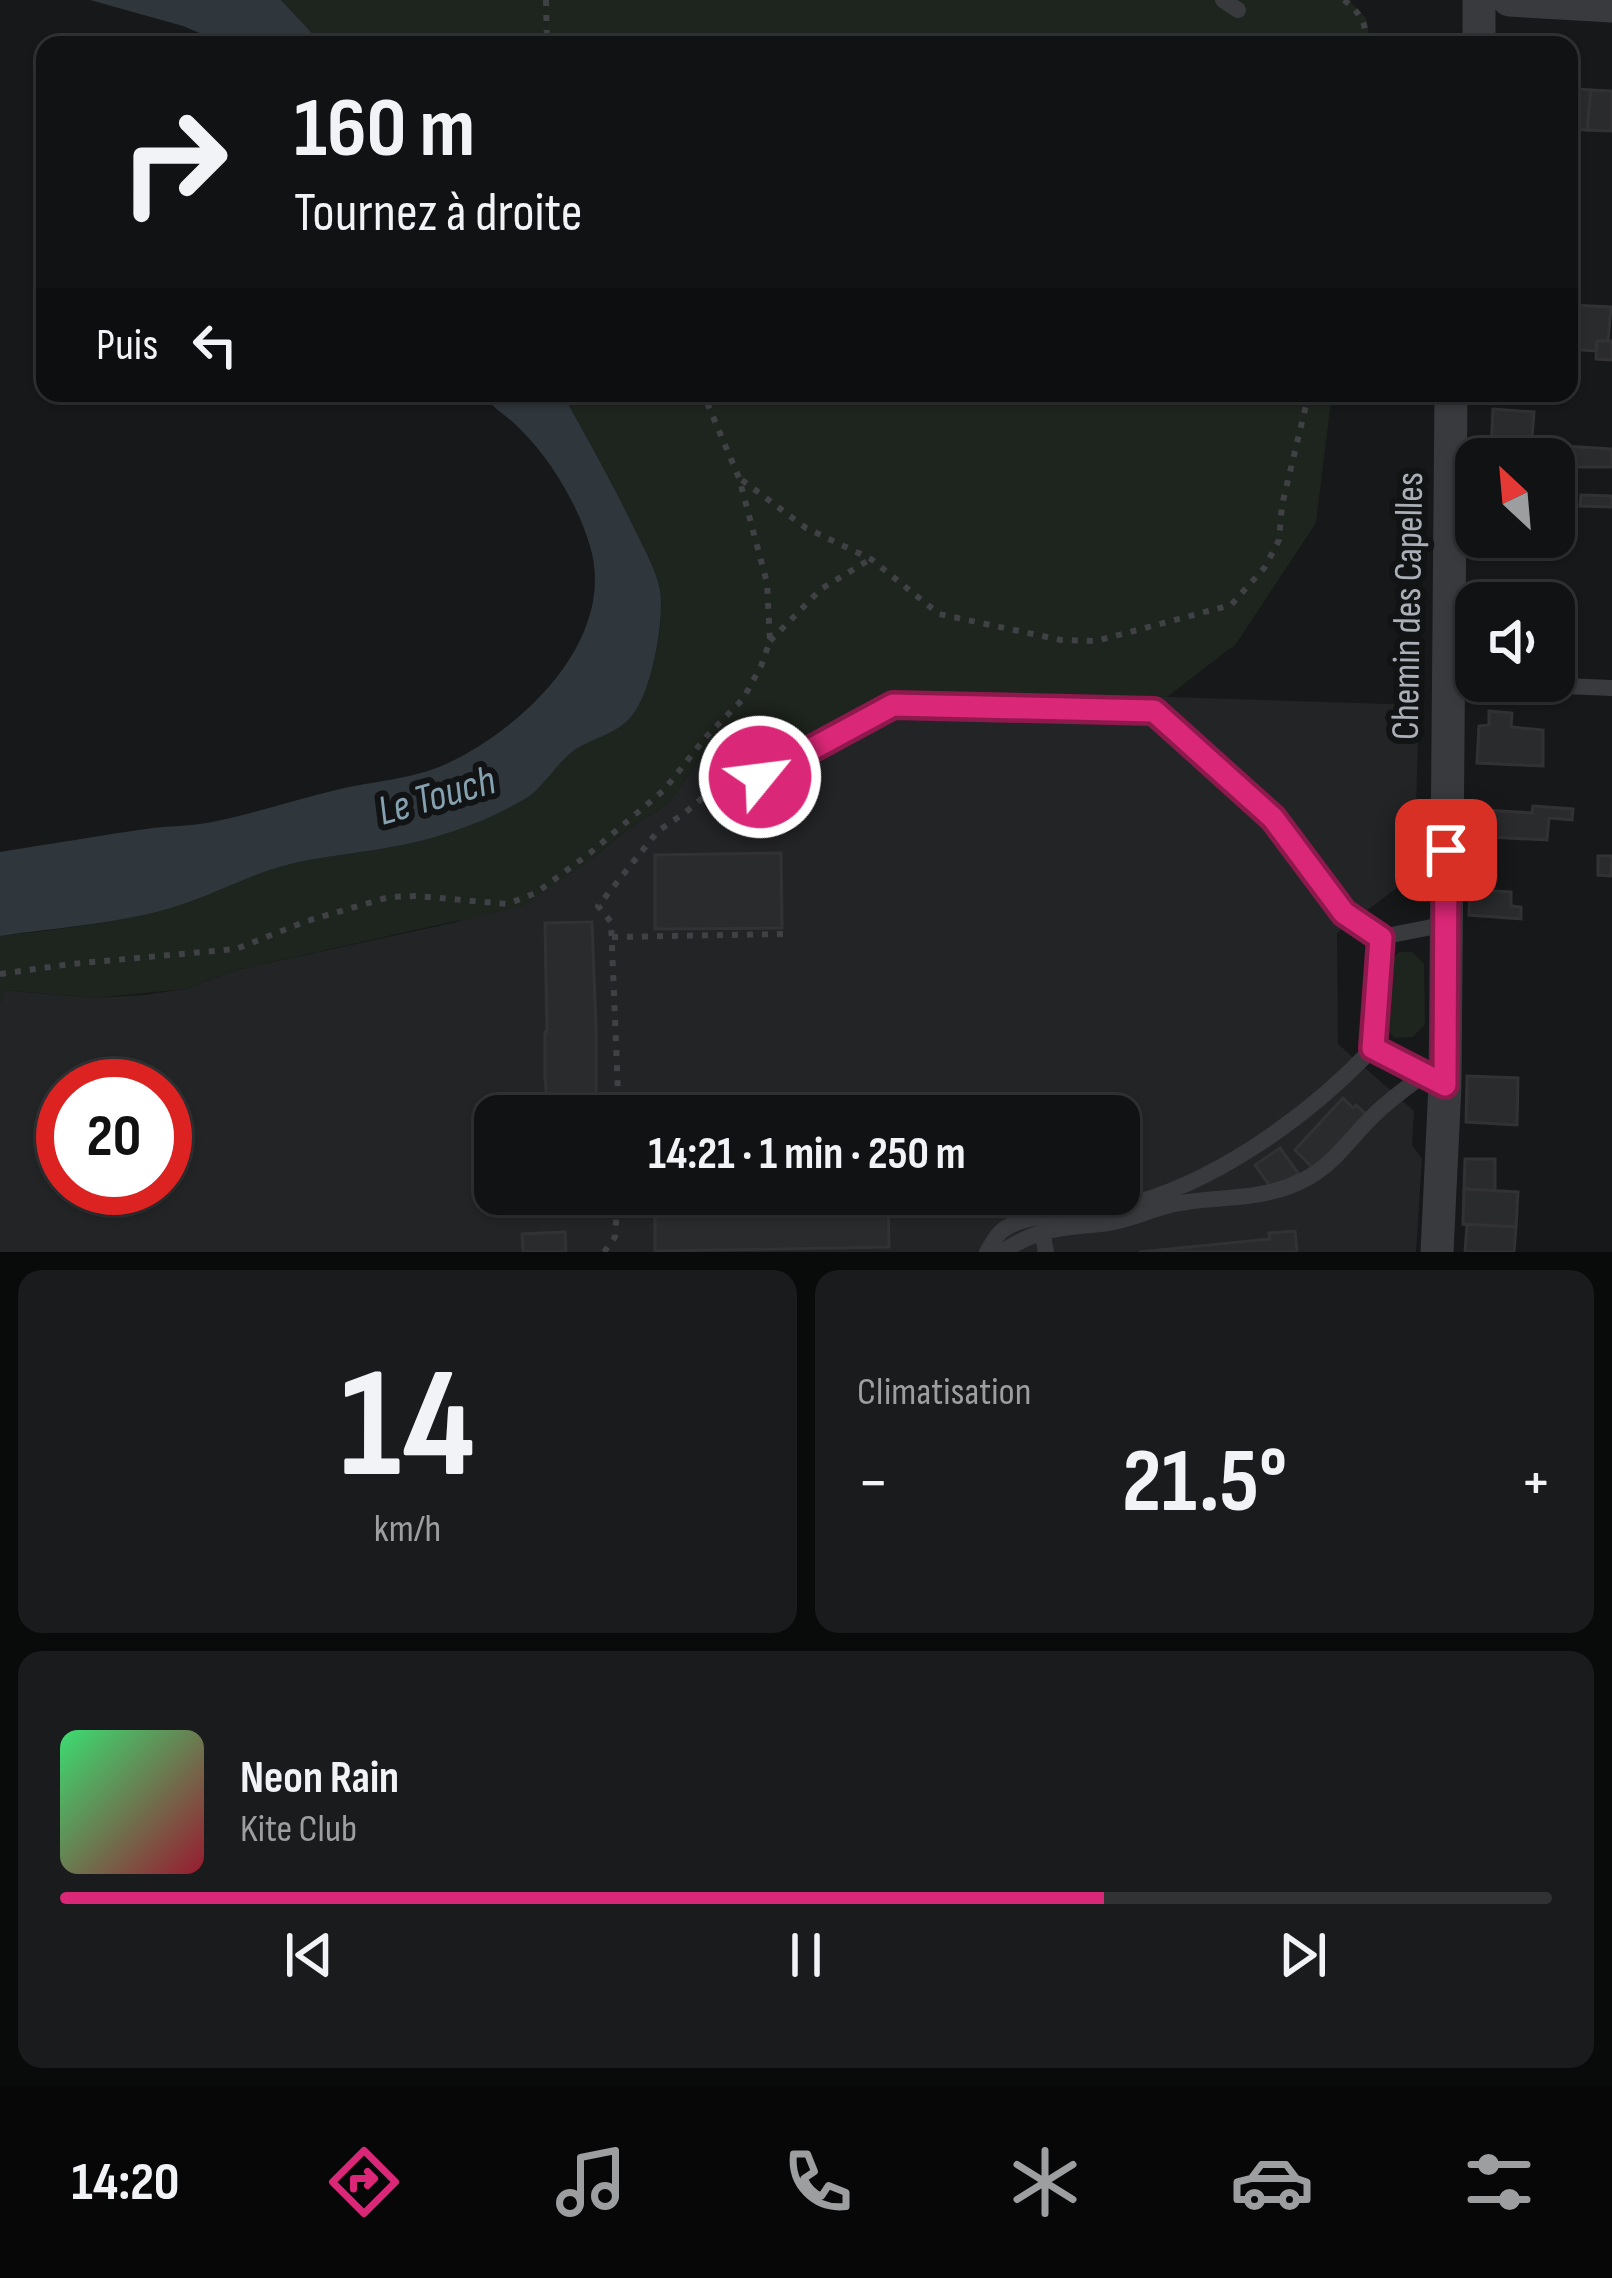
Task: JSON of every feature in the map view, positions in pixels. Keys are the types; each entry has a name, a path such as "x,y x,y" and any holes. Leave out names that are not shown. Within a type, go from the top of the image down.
{"street":[{"path":"1479,0 1479,36"},
{"path":"1509,0 1612,6"},
{"name":"Chemin des Capelles","path":"1437,1252 1435,1080 1447,924 1452,667 1450,402"}],"lane":[{"path":"1452,667 1612,688"},
{"path":"724,779 760,777 893,705 1154,711 1273,818 1344,913 1381,938 1447,924"},
{"path":"987,1252 1000,1232 1024,1220 1120,1207 1214,1172 1332,1088 1373,1048 1381,938"},
{"path":"1373,1048 1435,1080"},
{"path":"1002,1252 1042,1231 1126,1220 1175,1204 1286,1188 1328,1167 1375,1113 1435,1080"},
{"path":"1042,1231 1046,1252"}],"path":[{"path":"546,0 547,36"},
{"path":"1344,0 1358,11 1365,36"},
{"path":"707,402 739,478 767,583 770,641"},
{"path":"739,478 806,528 871,559 939,614 1061,640 1096,641 1231,605 1264,567 1279,540 1282,505 1307,402"},
{"path":"0,974 236,949 307,921 389,897 507,904 536,892 664,790 743,699 770,641 821,590 871,559"},
{"path":"618,1095 611,922 598,906 658,831 724,779"},
{"path":"612,937 786,934"},
{"path":"604,1252 615,1237 617,1215"}],"shaded area":[{"path":"281,0 1349,0 1366,18 1369,36 315,36"},
{"path":"567,402 1331,402 1316,523 1236,644 1167,697 881,695 775,754 707,748 668,804 523,906 236,970 185,989 94,998 4,990 0,1003 0,936 158,911 283,866 409,844 462,828 527,797 572,751 621,726 648,683 661,622 660,589 627,513"},
{"path":"882,695 1419,705 1414,875 1337,933 1338,1044 1414,1111 1412,1145 1422,1159 1416,1252 0,1252 0,1003 4,990 94,998 185,989 236,970 457,922 594,857 668,804 707,748 775,754"},
{"path":"1399,952 1412,952 1424,964 1425,1024 1413,1037 1395,1038 1388,1031 1389,963"}],"water":[{"path":"90,0 281,0 315,36 207,36"},
{"name":"Le Touch","path":"567,402 656,574 661,603 658,639 650,678 628,720 573,751 528,797 462,828 409,844 283,866 158,911 0,936 0,852 207,823 433,769 504,728 557,677 577,647 590,614 595,581 590,546 553,469 521,430 490,403"}],"building":[{"path":"1578,89 1591,90 1587,130 1578,130"},
{"path":"1591,90 1612,91 1612,131 1587,130"},
{"path":"1578,305 1611,307 1608,341 1597,341 1596,351 1578,350"},
{"path":"1597,341 1612,341 1612,360 1596,359"},
{"path":"1493,409 1534,412 1532,438 1492,438"},
{"path":"1575,447 1612,449 1612,467 1575,467"},
{"path":"1581,495 1612,496 1612,507 1580,506"},
{"path":"1489,711 1512,713 1511,727 1543,730 1543,766 1477,763 1479,726 1489,725"},
{"path":"1533,806 1573,809 1572,820 1549,818 1547,840 1469,836 1469,809 1532,813"},
{"path":"781,853 782,928 655,929 655,855"},
{"path":"1598,856 1612,856 1611,876 1598,875"},
{"path":"1470,885 1511,892 1511,906 1521,907 1521,919 1469,915"},
{"path":"592,922 596,1095 546,1095 545,923"},
{"path":"1467,1076 1518,1078 1517,1125 1466,1122"},
{"path":"1343,1098 1368,1116 1316,1171 1295,1150"},
{"path":"1280,1148 1298,1173 1273,1190 1255,1165"},
{"path":"1465,1159 1495,1159 1495,1191 1464,1189"},
{"path":"1464,1189 1518,1192 1516,1227 1463,1224"},
{"path":"655,1215 888,1215 889,1247 655,1251"},
{"path":"1463,1224 1516,1227 1514,1252 1465,1252 1467,1225"},
{"path":"1295,1231 1297,1252 1139,1252 1270,1239 1269,1233"},
{"path":"565,1232 566,1252 523,1252 522,1234"}],"route":[{"path":"760,777 893,705 1154,711 1273,818 1344,913 1381,938 1373,1048 1445,1085 1446,850"}]}
